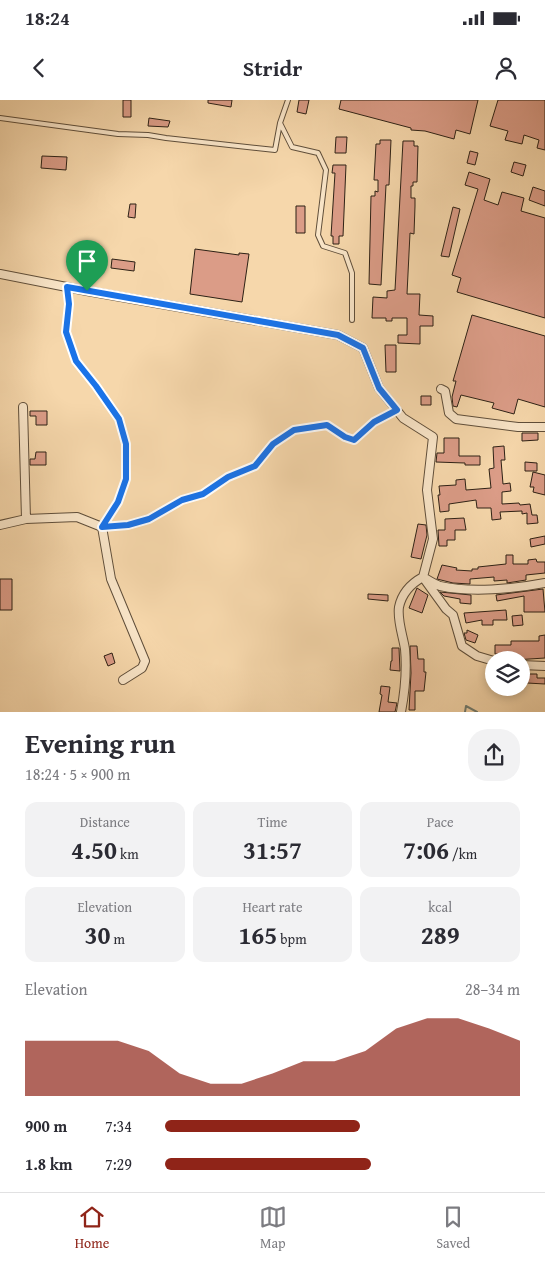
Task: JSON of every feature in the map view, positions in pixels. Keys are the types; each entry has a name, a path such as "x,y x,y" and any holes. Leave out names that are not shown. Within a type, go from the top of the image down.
{"street":[{"path":"0,274 338,335 363,348 379,388 403,418 433,437 427,490 433,539 423,577 412,583 402,597 399,608 405,651 406,686 401,712"},
{"path":"441,389 445,390 450,413 456,419 518,427 545,427"},
{"path":"23,407 26,519"},
{"path":"0,524 26,519 76,517 102,527 112,579 145,661 142,668 124,680"},
{"path":"423,577 438,586 467,589 501,588 545,583"},
{"path":"423,577 446,609 453,615 462,646 477,656 485,658"},
{"path":"530,665 545,666"}],"lane":[{"path":"0,118 118,134 148,135 275,150 280,123 288,100"},
{"path":"280,123 292,147 318,153 326,170 318,235 324,246 345,253 352,273 352,320"}],"path":[{"path":"67,287 69,304 66,332 76,361 119,419 126,444 126,479 118,502 102,527"},
{"path":"102,527 128,525 149,519 182,500 203,494 228,477 255,466 273,444 294,430 327,425 345,437 354,440 374,422 397,410"}],"building":[{"path":"123,100 131,100 131,117 123,117"},
{"path":"208,100 232,100 231,107 208,103"},
{"path":"299,100 309,100 306,114 297,112"},
{"path":"341,100 478,100 470,134 456,130 454,139 425,131 411,130 411,128 339,109"},
{"path":"498,100 545,100 545,150 537,148 539,140 524,135 522,144 505,140 508,131 490,126"},
{"path":"149,118 170,121 168,127 148,126"},
{"path":"336,137 347,137 346,153 335,153"},
{"path":"380,140 391,140 389,185 386,185 381,285 369,284 371,196 375,196 375,191 378,192 378,180 374,180 376,144 380,144"},
{"path":"403,141 414,141 414,146 418,146 417,182 413,182 413,186 411,186 411,198 415,198 414,234 410,233 407,294 420,294 419,315 433,316 433,326 420,326 420,344 398,343 398,335 407,335 407,318 392,318 392,321 386,321 386,318 372,318 373,297 387,298 387,291 395,290"},
{"path":"470,151 478,153 475,165 467,163"},
{"path":"42,156 67,157 66,170 41,168"},
{"path":"514,162 526,165 523,176 511,172"},
{"path":"333,165 346,165 343,236 339,236 339,244 333,244 333,236 331,236 335,173 332,173"},
{"path":"469,172 490,179 484,200 498,205 502,192 524,198 521,211 545,218 545,318 457,292 461,278 452,275 478,189 465,185"},
{"path":"533,187 545,191 545,206 529,200"},
{"path":"130,204 136,204 135,218 128,217"},
{"path":"296,206 305,206 305,233 296,233"},
{"path":"453,207 460,209 449,257 441,256"},
{"path":"195,249 239,255 239,253 249,254 242,302 190,294"},
{"path":"112,259 135,262 134,271 111,268"},
{"path":"472,315 545,336 545,407 518,399 514,414 492,408 494,403 461,395 457,407 453,406 452,397 456,381 453,381"},
{"path":"385,345 396,345 396,372 386,372"},
{"path":"421,396 431,396 431,405 421,405"},
{"path":"30,411 47,411 47,425 36,425 36,416 30,416"},
{"path":"522,433 538,433 538,440 522,441"},
{"path":"444,438 459,438 459,456 480,456 480,465 436,462 437,453 444,453"},
{"path":"504,446 505,460 501,460 503,484 510,483 511,491 502,492 502,504 530,504 532,515 537,515 538,523 527,524 527,513 522,514 522,511 500,512 501,519 492,520 491,508 477,508 476,500 449,504 449,511 440,512 439,486 456,485 456,480 465,479 466,490 491,488 489,469 494,468 493,447"},
{"path":"36,452 46,452 46,465 30,465 30,459 35,459"},
{"path":"525,462 537,463 537,471 525,471"},
{"path":"533,472 545,475 545,495 533,492 534,487 530,487"},
{"path":"464,518 466,530 455,530 455,540 447,540 447,546 439,546 438,530 445,530 445,519"},
{"path":"418,524 426,525 427,535 421,559 411,557"},
{"path":"545,536 545,544 531,547 530,539"},
{"path":"506,555 513,555 513,564 528,564 528,560 536,559 537,562 545,562 545,573 526,575 526,580 507,583 507,580 494,581 494,577 470,579 470,584 453,583 437,579 442,565 457,568 456,570 472,571 472,569 478,569 478,567 506,564"},
{"path":"0,579 12,579 12,610 0,610"},
{"path":"417,588 428,595 422,613 409,608"},
{"path":"543,589 545,612 524,612 524,596 497,601 496,595"},
{"path":"440,592 471,595 471,604 460,603 460,599 444,596"},
{"path":"368,594 388,595 388,601 368,599"},
{"path":"506,610 507,620 493,620 493,625 482,625 482,620 466,623 464,613"},
{"path":"522,615 523,625 513,626 512,616"},
{"path":"467,630 478,635 475,643 466,640 464,633 467,633"},
{"path":"545,635 545,658 530,659 530,651 495,651 495,645 511,645 511,641 539,641 539,636"},
{"path":"410,646 417,646 418,659 424,659 424,672 426,672 424,691 415,691 415,710 409,710"},
{"path":"392,648 399,648 400,671 390,670"},
{"path":"112,653 115,663 108,666 104,656"},
{"path":"530,674 537,674 537,678 545,678 545,684 530,683"},
{"path":"381,686 390,687 388,702 397,703 395,712 379,712 382,695 380,694"}],"waterway":[{"path":"465,712 466,706 477,712"}],"route":[{"path":"67,287 87,291 338,335 363,348 379,388 397,410 374,422 354,440 345,437 327,425 294,430 273,444 255,466 228,477 203,494 182,500 149,519 128,525 102,527 118,502 126,479 126,444 119,419 76,361 66,332 69,304 67,287"}]}
